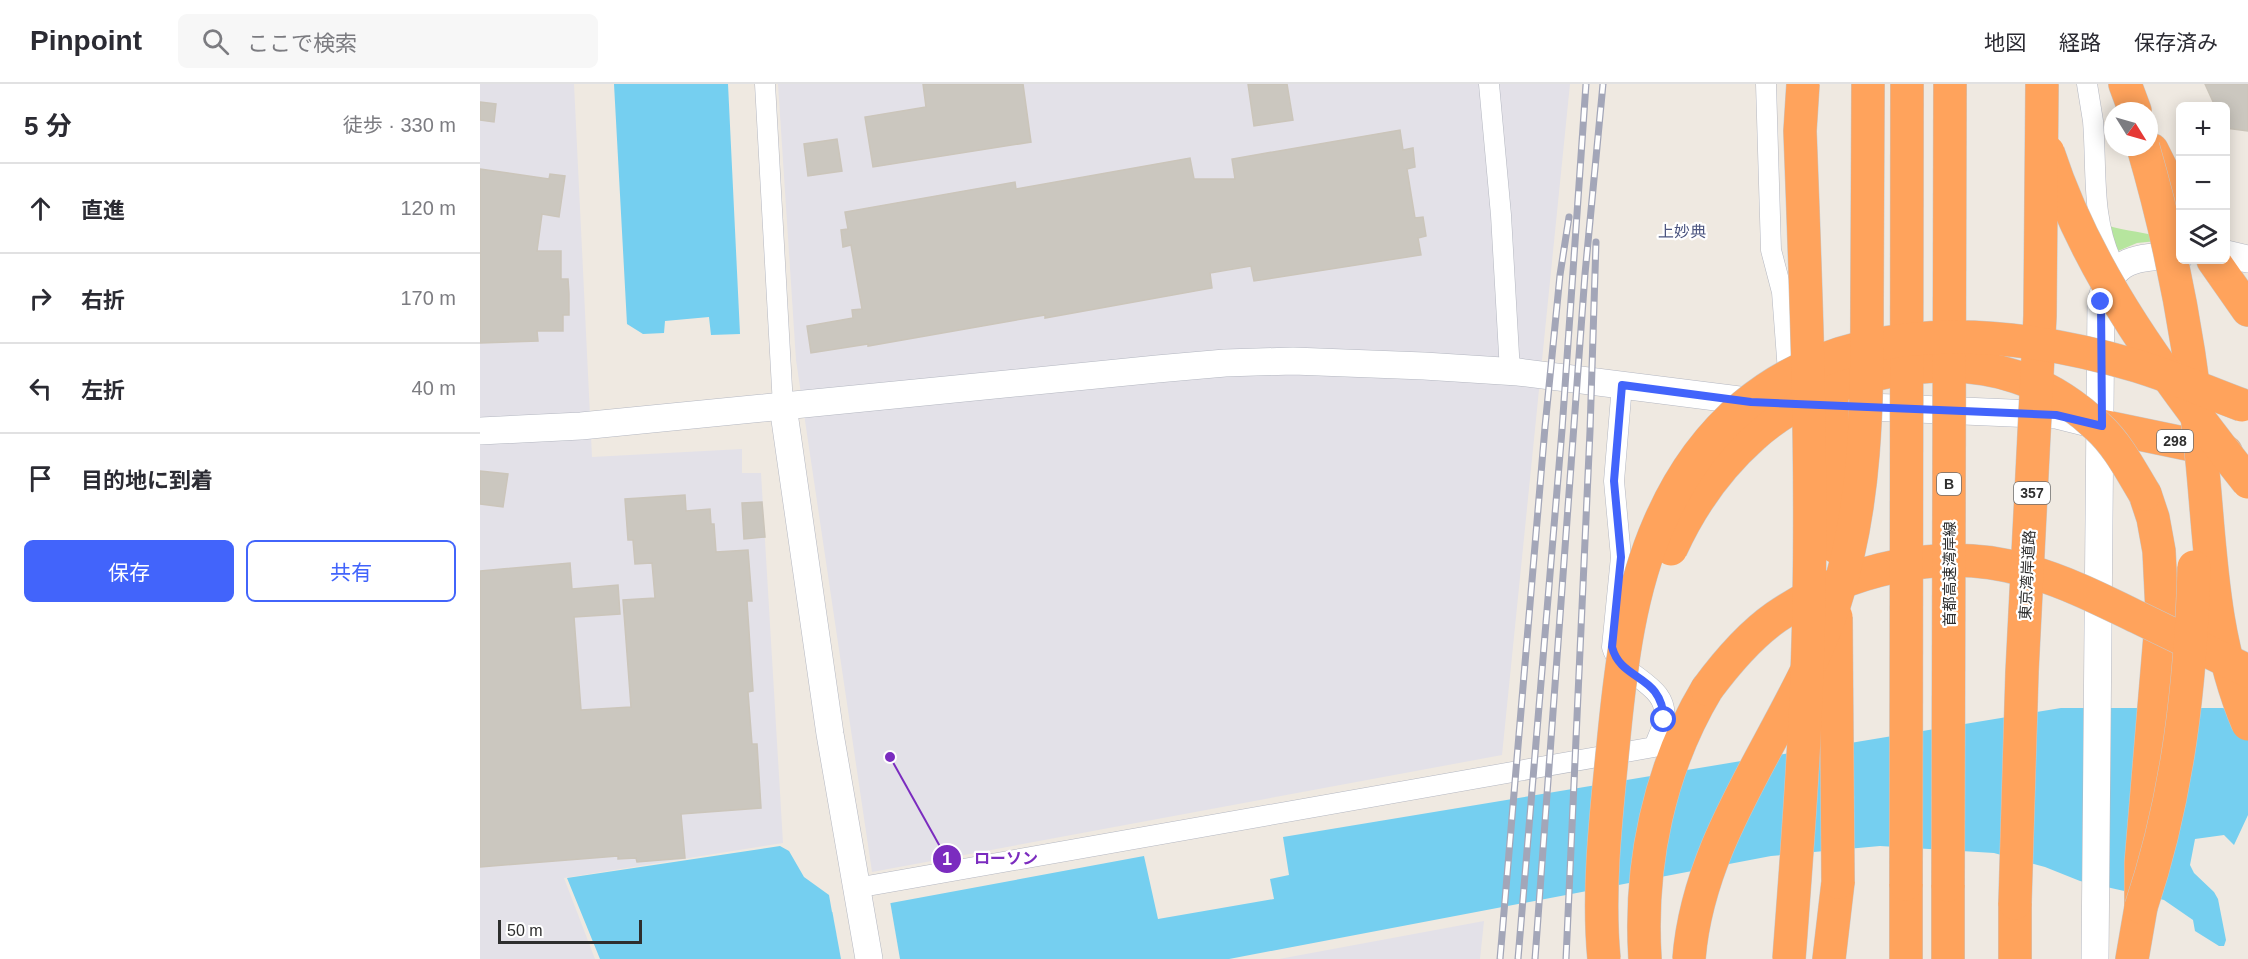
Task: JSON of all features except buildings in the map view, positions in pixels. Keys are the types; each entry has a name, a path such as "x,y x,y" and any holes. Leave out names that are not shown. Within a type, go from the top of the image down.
{"highway":[{"path":"1789,959 1809,603 1810,420 1800,131 1803,84"},
{"path":"1821,84 1835,460 1837,959"},
{"path":"1689,959 1695,915 1718,843 1798,691 1821,639 1846,566 1855,526 1866,437 1868,84"},
{"path":"1906,959 1907,84"},
{"name":"首都高速湾岸線","path":"1948,959 1950,84"},
{"path":"2026,84 2054,170 2077,224 2104,277 2158,364 2248,482"},
{"name":"東京湾岸道路","path":"2015,959 2022,672 2040,316 2042,84"},
{"path":"2124,84 2131,102"},
{"path":"2145,156 2166,230 2194,398 2222,648 2248,724"},
{"path":"2156,156 2176,196"},
{"path":"2216,264 2248,310"},
{"path":"1604,959 1602,915 1616,723 1624,655 1632,612 1647,555 1658,524 1688,469 1726,423 1760,393 1801,369 1854,349 1890,341 1931,336 1978,336 2038,344 2137,366 2248,408"},
{"path":"1606,837 1624,706 1642,628 1654,590 1679,530 1714,476 1754,434 1782,413 1805,399 1838,385 1881,373 1925,367 1974,368 2018,377 2050,391 2100,428 2115,445 2145,494 2153,518 2159,551 2162,612 2141,863 2141,907"},
{"path":"2132,959 2141,907 2154,869 2170,801 2189,671 2195,501 2194,398"},
{"name":"298","path":"2102,426 2248,457"},
{"path":"1645,959 1649,857 1656,816 1678,744 1702,697 1727,662 1776,618 1805,600 1851,578 1897,566 1936,562 1971,561 2022,569 2073,587 2248,671"},
{"path":"1829,959 1838,882"}],"street":[{"path":"765,84 783,406 828,722 869,959"},
{"path":"1490,84 1501,215 1510,372"},
{"path":"1766,84 1771,250 1782,292 1790,404"},
{"path":"2087,84 2093,121 2098,219 2101,236 2116,270"},
{"path":"2230,255 2248,259"},
{"path":"2096,959 2102,426 2101,302 2106,284 2116,270 2130,261 2143,257 2176,256"},
{"path":"480,431 581,426 1225,363 1352,362 1510,372 1739,400 1790,404 2056,415 2102,426"},
{"path":"858,897 1654,747 1664,720 1660,696 1620,663 1614,656 1612,647 1621,557 1614,481 1622,385"}],"shaded area":[{"path":"480,84 574,84 592,457 742,449 742,473 761,473 783,843 564,878 595,959 480,959"},
{"path":"778,84 1570,84 1502,755 872,872 796,360"},
{"path":"1484,921 1480,959 1279,959"}],"green space":[{"path":"2106,225 2167,240 2137,243 2118,251 2114,250"}],"water":[{"path":"614,84 728,84 740,334 711,335 709,317 665,321 664,333 643,334 627,324"},
{"path":"2061,708 2222,708 2248,711 2248,815 2234,845 2224,835 2195,839 2190,865 2194,873 2214,892 2218,899 2226,940 2224,946 2219,946 2195,931 2193,920 2164,900 2080,881 2045,867 1994,853 1880,846 1771,856 1229,959 600,959 567,878 780,846 789,851 804,877 829,895 832,912 1144,856 1158,919 1274,899 1270,879 1289,875 1283,837"}],"pier":[{"path":"890,901 900,959 841,959 832,910"}],"railway":[{"path":"1518,959 1562,430 1586,84"},
{"path":"1535,959 1585,274 1603,84"},
{"path":"1500,959 1545,427 1560,275 1569,217"},
{"path":"1566,959 1590,431 1596,242"}],"place":[{"name":"ローソン","path":"890,757"}],"district":[{"name":"上妙典","path":"1682,231"}],"route":[{"path":"1664,720 1660,696 1620,663 1614,656 1612,647 1621,557 1614,481 1622,385 1751,402 2056,415 2102,426 2101,302"}]}
